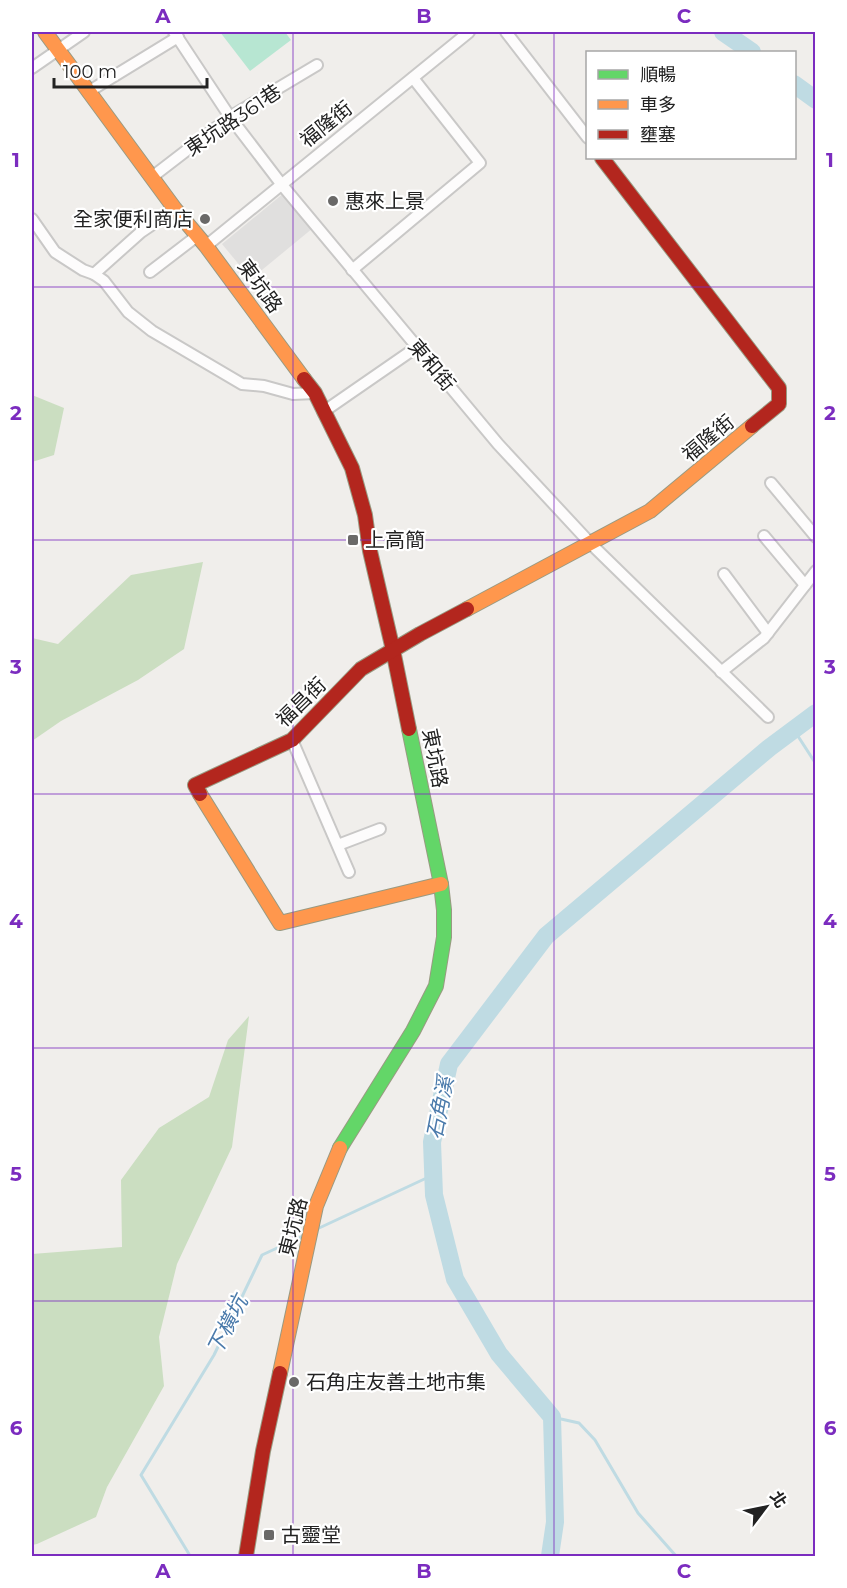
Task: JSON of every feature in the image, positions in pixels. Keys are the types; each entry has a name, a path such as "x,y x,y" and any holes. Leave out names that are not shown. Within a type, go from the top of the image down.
{"street":[{"name":"東坑路","path":"45,32 175,209 315,393 352,468 393,650 441,884 444,937 436,986 413,1032 340,1148 316,1206 263,1451 246,1557"},
{"path":"32,68 84,32"},
{"name":"福隆街","path":"150,272 201,241 282,185 470,32"},
{"path":"506,32 586,135"},
{"path":"88,92 176,34"},
{"name":"東和街","path":"176,34 230,117 282,185 498,444 590,543 768,717"},
{"name":"東坑路361巷","path":"152,177 230,117 317,66"},
{"path":"352,270 480,163 413,78"},
{"name":"福隆街","path":"393,650 650,512 779,404 779,388 603,159"},
{"path":"94,274 141,232 175,209"},
{"path":"32,219 55,252 104,281 128,312 152,331 242,384 264,386 293,394 315,393"},
{"path":"323,412 417,347"},
{"path":"771,483 816,537"},
{"path":"764,536 805,585"},
{"path":"721,672 764,638 816,572"},
{"path":"724,574 768,633"},
{"name":"福昌街","path":"393,650 361,669 292,740 195,785 279,923 441,884"},
{"path":"292,740 349,872"},
{"path":"338,845 380,829"}],"green space":[{"path":"220,32 285,32 291,40 250,71"},
{"path":"32,395 64,408 54,455 32,462"},
{"path":"203,562 184,649 138,680 61,721 32,741 32,638 58,644 131,575"},
{"path":"249,1016 232,1147 177,1264 159,1337 164,1386 107,1487 96,1517 32,1545 32,1254 122,1247 121,1180 159,1128 209,1097 228,1040"}],"shaded area":[{"path":"284,193 313,228 251,279 222,244"}],"waterway":[{"name":"石角溪","path":"723,32 751,51"},
{"name":"石角溪","path":"796,85 816,100"},
{"name":"石角溪","path":"550,1556 555,1522 552,1417 499,1354 455,1279 434,1195 432,1142 449,1064 546,936 769,748 816,713"},
{"path":"794,730 816,764"},
{"name":"下橫坑","path":"317,1229 433,1175"},
{"name":"下橫坑","path":"189,1556 141,1475 214,1355 262,1255 303,1236"},
{"path":"552,1417 579,1423 595,1440 638,1513 676,1556"}],"traffic: fast":[{"path":"340,1148 413,1031 436,986 444,937 444,910 441,884 409,729"}],"traffic: slow":[{"path":"45,32 304,379"},
{"path":"467,609 650,511 752,426"},
{"path":"200,794 280,923 441,884"},
{"path":"280,1373 316,1206 340,1148"}],"traffic: jam":[{"path":"603,159 779,388 779,404 752,426"},
{"path":"304,379 315,393 352,468 365,515 370,551 409,729"},
{"path":"200,794 195,785 292,740 361,669 467,609"},
{"path":"246,1556 263,1451 280,1373"}],"place":[{"name":"惠來上景","path":"333,201"},
{"name":"全家便利商店","path":"205,219"},
{"name":"上高簡","path":"353,540"},
{"name":"石角庄友善土地市集","path":"294,1382"},
{"name":"古靈堂","path":"269,1535"}]}
